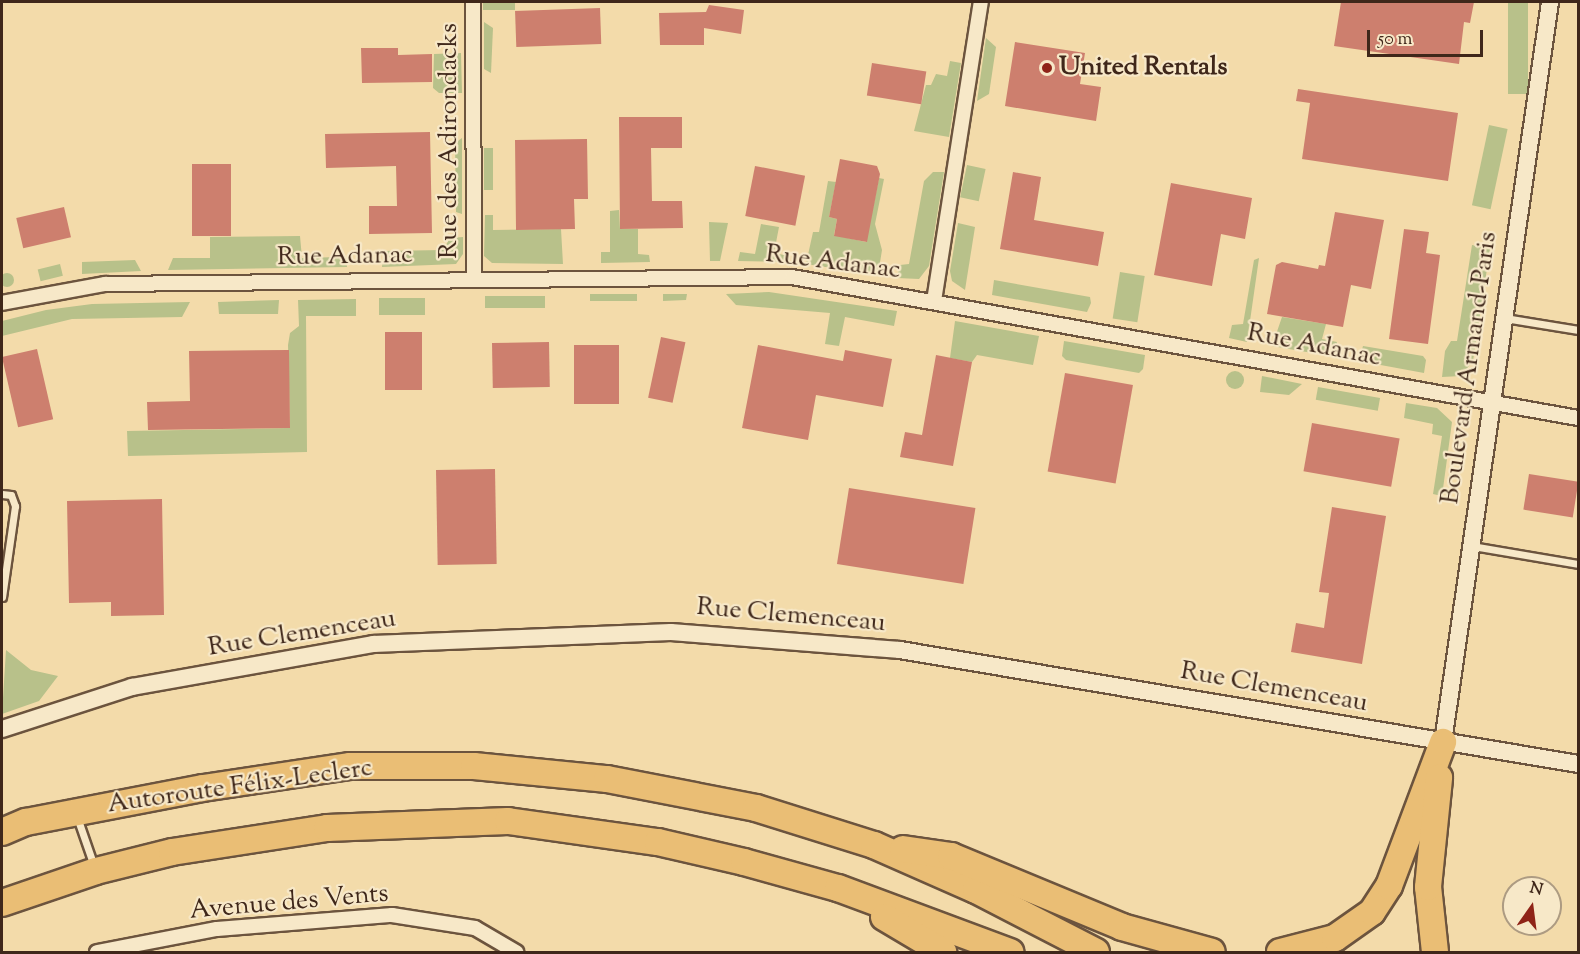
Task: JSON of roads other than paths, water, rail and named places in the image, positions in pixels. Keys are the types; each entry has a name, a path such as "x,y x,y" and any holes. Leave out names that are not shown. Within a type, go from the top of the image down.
{"highway":[{"path":"1280,952 1335,938 1372,912 1389,886 1443,742"},
{"path":"1435,952 1428,887 1443,742"},
{"name":"Autoroute Félix-Leclerc","path":"2,832 26,822 350,766 474,766 607,779 756,808 874,845 976,890 1096,952"},
{"name":"Autoroute Félix-Leclerc","path":"2,903 96,871 171,852 327,828 508,821 658,842 838,888 1010,952"},
{"path":"874,845 951,856 1122,927 1212,952"},
{"path":"838,888 943,952"}],"street":[{"name":"Rue des Adirondacks","path":"473,2 474,280"},
{"path":"934,301 981,2"},
{"name":"Boulevard Armand-Paris","path":"1443,742 1490,402 1550,2"},
{"name":"Rue Adanac","path":"2,303 105,284 792,277 1578,418"},
{"name":"Rue Clemenceau","path":"2,729 132,687 373,644 671,632 900,650 1578,764"},
{"name":"Avenue des Vents","path":"97,952 217,929 392,915 475,928 516,952"}],"lane":[{"path":"1503,318 1578,330"},
{"path":"2,494 13,497 15,506 2,597"},
{"path":"1470,546 1578,564"},
{"path":"75,813 96,871"}],"place":[{"name":"United Rentals","path":"1047,68"}]}
